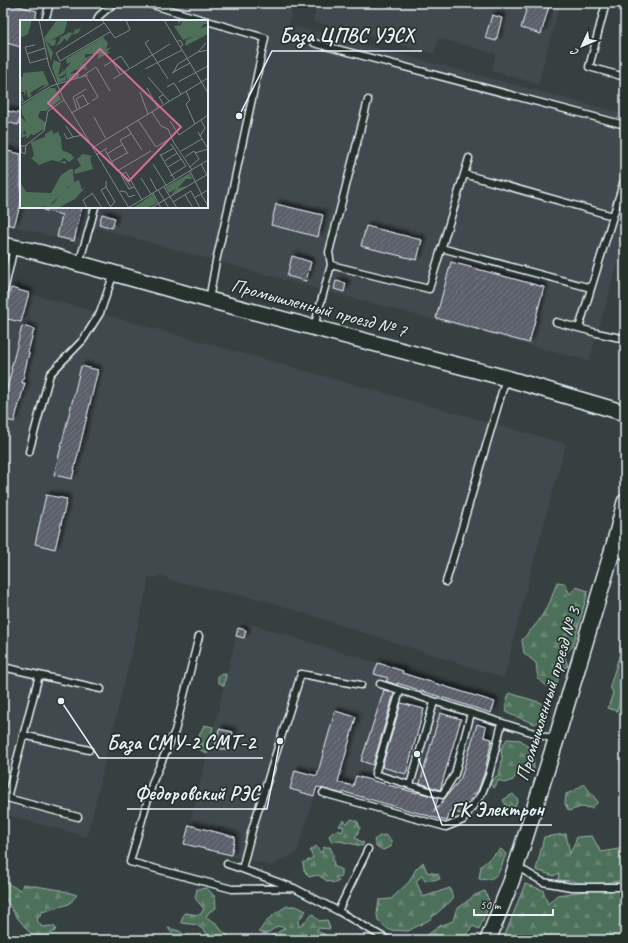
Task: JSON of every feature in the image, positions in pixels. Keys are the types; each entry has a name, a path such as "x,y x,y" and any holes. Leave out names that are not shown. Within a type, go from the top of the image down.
{"street":[{"name":"Промышленный проезд № 7","path":"9,246 38,252 209,300 506,378 625,413"},
{"name":"Промышленный проезд № 3","path":"488,940 511,882 556,740 614,545 625,502"}],"lane":[{"path":"45,20 50,3"},
{"path":"97,20 99,16 114,3"},
{"path":"146,3 204,20"},
{"path":"606,3 589,67 625,77"},
{"path":"208,21 265,38 216,261 209,300"},
{"path":"314,43 625,124"},
{"path":"314,327 332,265 329,252 368,100"},
{"path":"332,265 429,289 469,158"},
{"path":"464,174 613,216"},
{"path":"579,328 625,177"},
{"path":"79,263 95,208"},
{"path":"3,296 9,246"},
{"path":"441,248 591,288"},
{"path":"29,452 50,374 83,340 100,313 114,273"},
{"path":"556,322 625,339"},
{"path":"446,582 506,378"},
{"path":"614,545 625,557"},
{"path":"199,636 175,731 153,781 130,862 232,889 294,888"},
{"path":"3,667 101,689"},
{"path":"242,868 252,830 301,674 361,685"},
{"path":"39,675 5,798 78,817"},
{"path":"380,684 556,740"},
{"path":"400,691 375,774 442,795 455,774 471,713"},
{"path":"410,785 434,702"},
{"path":"323,793 446,827 463,820 482,793 489,775 502,723"},
{"path":"23,735 89,750"},
{"path":"338,911 368,850"},
{"path":"227,864 242,868 294,888 388,940"},
{"path":"516,866 543,882 571,887 625,887"}],"shaded area":[{"path":"3,3 293,3 289,25 625,114 625,240 589,361 303,285 90,226 83,225 79,244 3,223"},
{"path":"299,3 560,3 538,84 492,71 496,54 439,38 434,54 313,21 316,8"},
{"path":"3,286 566,444 530,575 504,678 267,601 169,580 166,577 159,575 156,578 148,577 147,588 87,837 3,814"},
{"path":"240,621 403,671 402,673 495,702 484,737 485,771 478,791 473,795 466,806 464,815 450,811 447,821 351,794 343,794 317,787 297,852 271,866 185,844"},
{"path":"625,681 625,713 617,711"}],"green space":[{"path":"557,582 564,583 570,594 576,587 588,591 573,646 564,655 568,666 560,670 557,684 547,686 538,679 536,663 524,653 522,640 538,622 550,602"},
{"path":"625,637 625,681 617,711 608,708 613,693 610,686"},
{"path":"226,674 224,686 218,682 218,675"},
{"path":"509,693 542,703 545,707 541,712 542,719 535,724 507,713 506,705"},
{"path":"204,725 213,727 207,754 199,749 199,736"},
{"path":"507,739 521,740 533,752 534,769 529,774 520,768 513,780 504,783 499,780 494,788 489,783 498,775 501,767 501,749"},
{"path":"584,784 598,802 592,808 581,807 569,811 565,804 566,794 574,791"},
{"path":"513,794 518,800 515,807 509,810 503,800"},
{"path":"352,819 358,822 360,828 355,838 364,843 362,846 339,841 332,842 329,836 338,830 342,832 344,827 339,826 343,820 347,823"},
{"path":"566,834 570,854 577,837 592,836 601,852 625,848 625,880 593,885 558,880 559,873 554,876 536,870 544,837"},
{"path":"385,835 391,840 391,847 383,850 376,846 374,840"},
{"path":"316,846 321,853 324,847 330,847 333,854 335,867 341,869 341,877 335,877 339,881 335,883 327,881 318,875 309,877 304,870 303,863 313,858 310,851"},
{"path":"501,849 506,854 498,873 491,878 479,879 481,866"},
{"path":"423,862 427,872 438,874 440,879 425,881 422,876 416,881 423,897 450,888 453,899 429,920 408,931 389,930 378,920 377,914 379,900 391,899 409,882 416,869"},
{"path":"3,880 21,890 23,884 60,890 77,895 69,904 42,912 37,920 42,927 52,926 56,928 55,931 48,935 49,940 36,940 16,916 3,897"},
{"path":"525,884 543,890 548,904 557,895 601,889 625,891 625,940 503,940"},
{"path":"207,888 215,897 216,908 209,912 206,917 216,923 222,931 233,940 206,940 208,934 197,925 181,923 184,913 200,915 204,909 195,898 197,889"},
{"path":"485,891 490,903 479,929 473,926 462,940 428,940 427,935 440,926 453,921 456,910 475,895"},
{"path":"287,906 296,906 306,911 298,921 299,927 313,914 319,921 327,920 330,929 318,928 317,931 326,935 325,940 275,940 270,937 285,928 278,926 266,934 259,932 271,917"},
{"path":"168,928 179,931 192,940 183,940 178,938 173,935"}],"building":[{"path":"3,3 37,11 35,20 20,20 20,47 3,42"},
{"path":"528,3 550,3 541,34 521,28"},
{"path":"492,15 502,18 496,41 485,38"},
{"path":"3,110 20,114 18,125 3,121"},
{"path":"3,150 20,154 20,206 14,226 3,223"},
{"path":"276,204 323,215 318,237 271,225"},
{"path":"43,208 82,208 74,241 57,237 62,215 43,210"},
{"path":"102,214 115,218 112,228 99,224"},
{"path":"366,226 422,240 417,260 361,246"},
{"path":"292,256 311,262 306,281 287,276"},
{"path":"451,262 544,287 529,343 436,318"},
{"path":"336,281 346,283 344,292 334,289"},
{"path":"11,288 29,293 21,322 3,318"},
{"path":"22,326 34,329 22,383 25,383 14,422 3,419 3,404"},
{"path":"81,366 98,370 72,479 54,475"},
{"path":"46,495 67,499 55,549 35,544"},
{"path":"238,628 246,630 244,638 236,636"},
{"path":"378,663 403,671 402,673 495,702 491,713 397,683 397,685 386,681 388,678 374,674"},
{"path":"384,690 394,693 373,765 361,761"},
{"path":"401,703 424,709 406,774 382,767"},
{"path":"335,711 356,717 338,782 353,786 356,776 438,798 434,812 461,778 477,724 486,727 484,737 492,739 485,771 478,791 473,795 462,814 450,811 447,821 344,792 343,794 317,787 314,796 290,789 295,770 317,776"},
{"path":"440,713 461,719 440,790 420,783"},
{"path":"219,729 233,732 228,751 215,747"},
{"path":"189,825 235,837 231,855 184,844"}],"place":[{"name":"База ЦПВС УЭСХ","path":"239,116"},
{"name":"База СМУ-2 СМТ-2","path":"61,701"},
{"name":"Федоровский РЭС","path":"280,741"},
{"name":"ГК Электрон","path":"417,754"}]}
